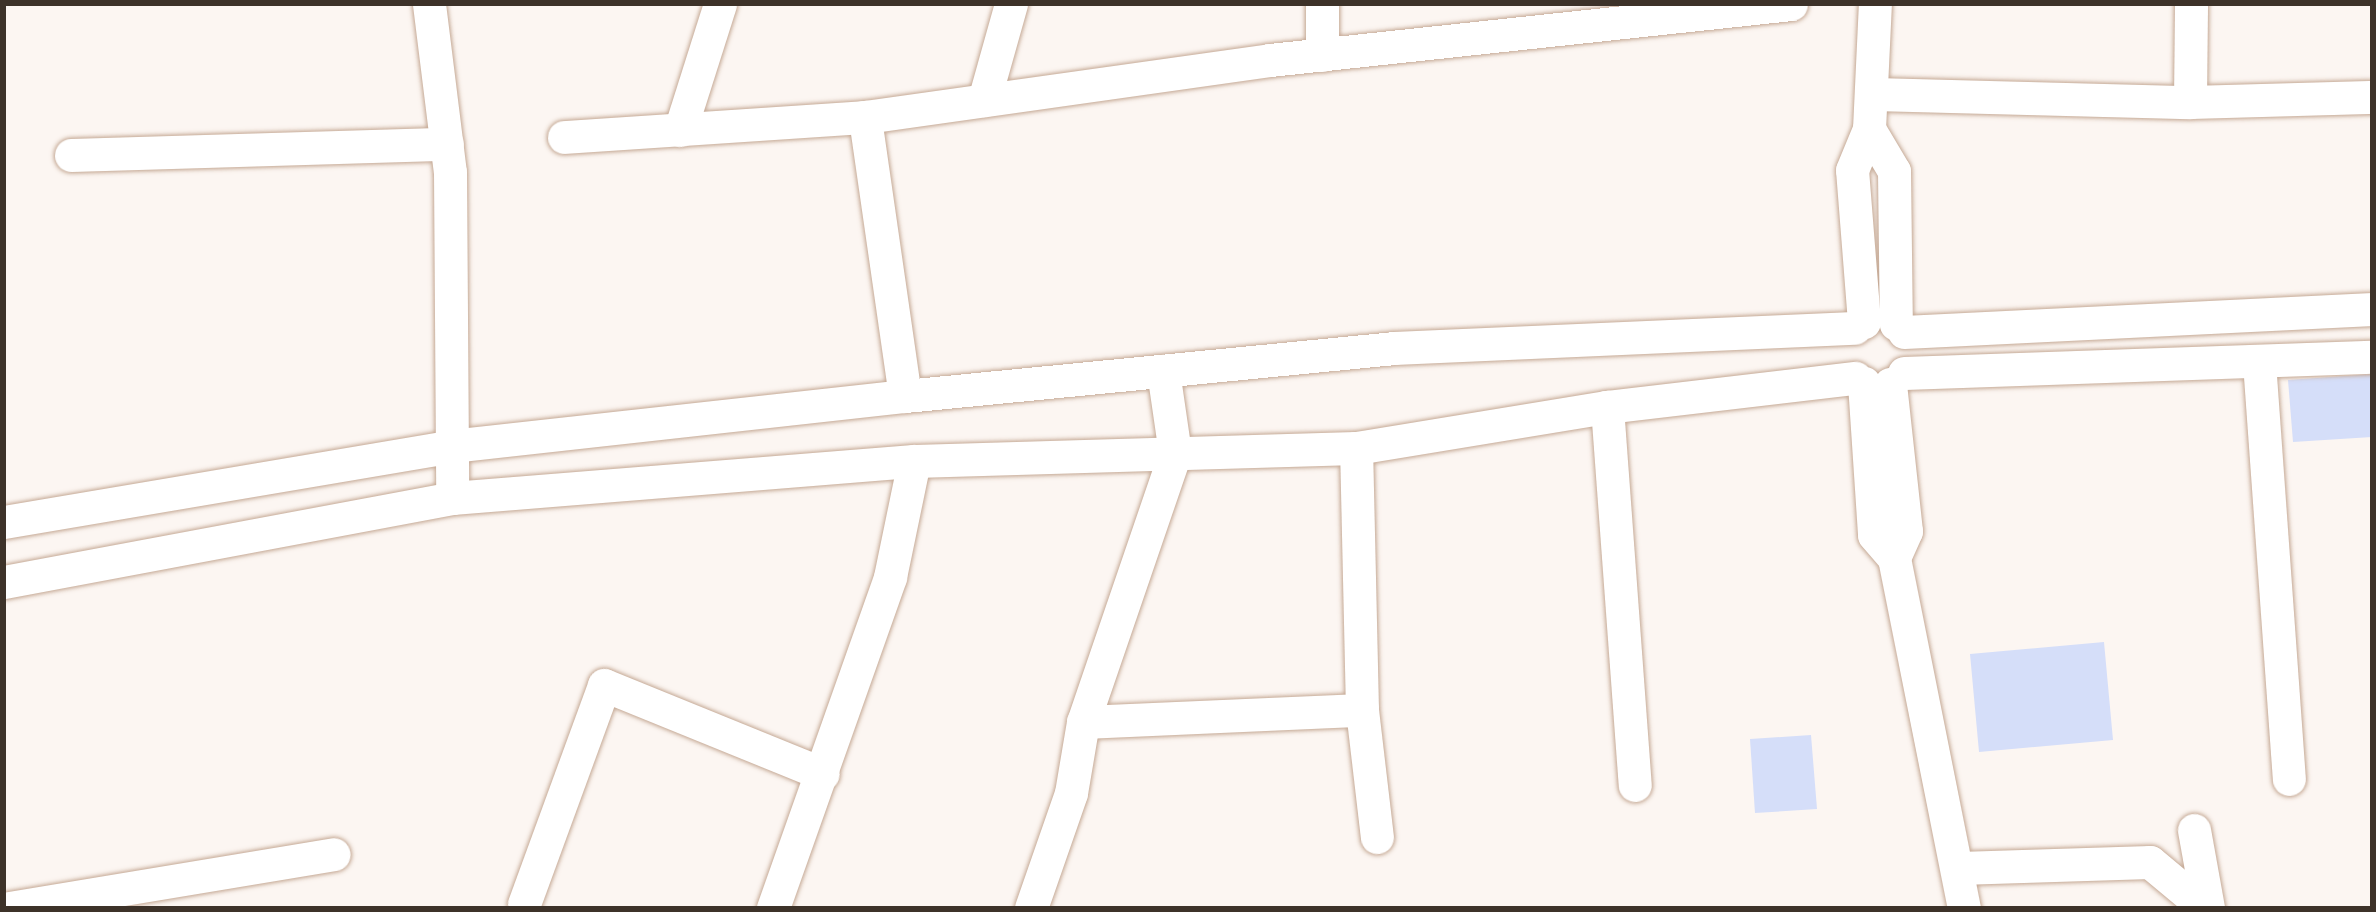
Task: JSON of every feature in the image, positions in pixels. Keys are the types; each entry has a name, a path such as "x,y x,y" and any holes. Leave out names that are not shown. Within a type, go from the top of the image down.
{"street":[{"path":"429,4 447,144 452,498"},
{"path":"680,130 720,4"},
{"path":"984,100 1011,4"},
{"path":"1322,4 1322,55"},
{"path":"564,137 865,117 1322,55 1586,15 1791,4"},
{"path":"1875,4 1874,94 1869,129 1852,170 1859,325 1844,358 1878,380 1906,531 1894,558 1959,868 1964,908"},
{"path":"2190,102 2191,4"},
{"path":"1874,94 2190,102 2372,97"},
{"path":"865,117 905,396"},
{"path":"1869,129 1894,171 1900,328 1911,352 1878,380"},
{"path":"71,155 447,144"},
{"path":"4,522 451,446 905,396 1393,348 1859,325 1900,328 2372,309"},
{"path":"4,582 452,498 914,461 1356,448 1607,407 1878,380 2372,357"},
{"path":"2259,362 2289,779"},
{"path":"1031,908 1071,793 1083,722 1175,453 1163,371"},
{"path":"1607,407 1635,785"},
{"path":"1356,448 1362,710 1377,837"},
{"path":"773,908 823,774 890,577 914,461"},
{"path":"524,904 604,685 823,774"},
{"path":"1083,722 1362,710"},
{"path":"2194,830 2206,908"},
{"path":"9,908 334,854"},
{"path":"1959,868 2150,862 2206,908"}],"building":[{"path":"2372,374 2372,437 2293,442 2288,380"},
{"path":"2104,642 2113,740 1979,752 1970,654"},
{"path":"1811,735 1817,809 1755,813 1750,739"}]}
